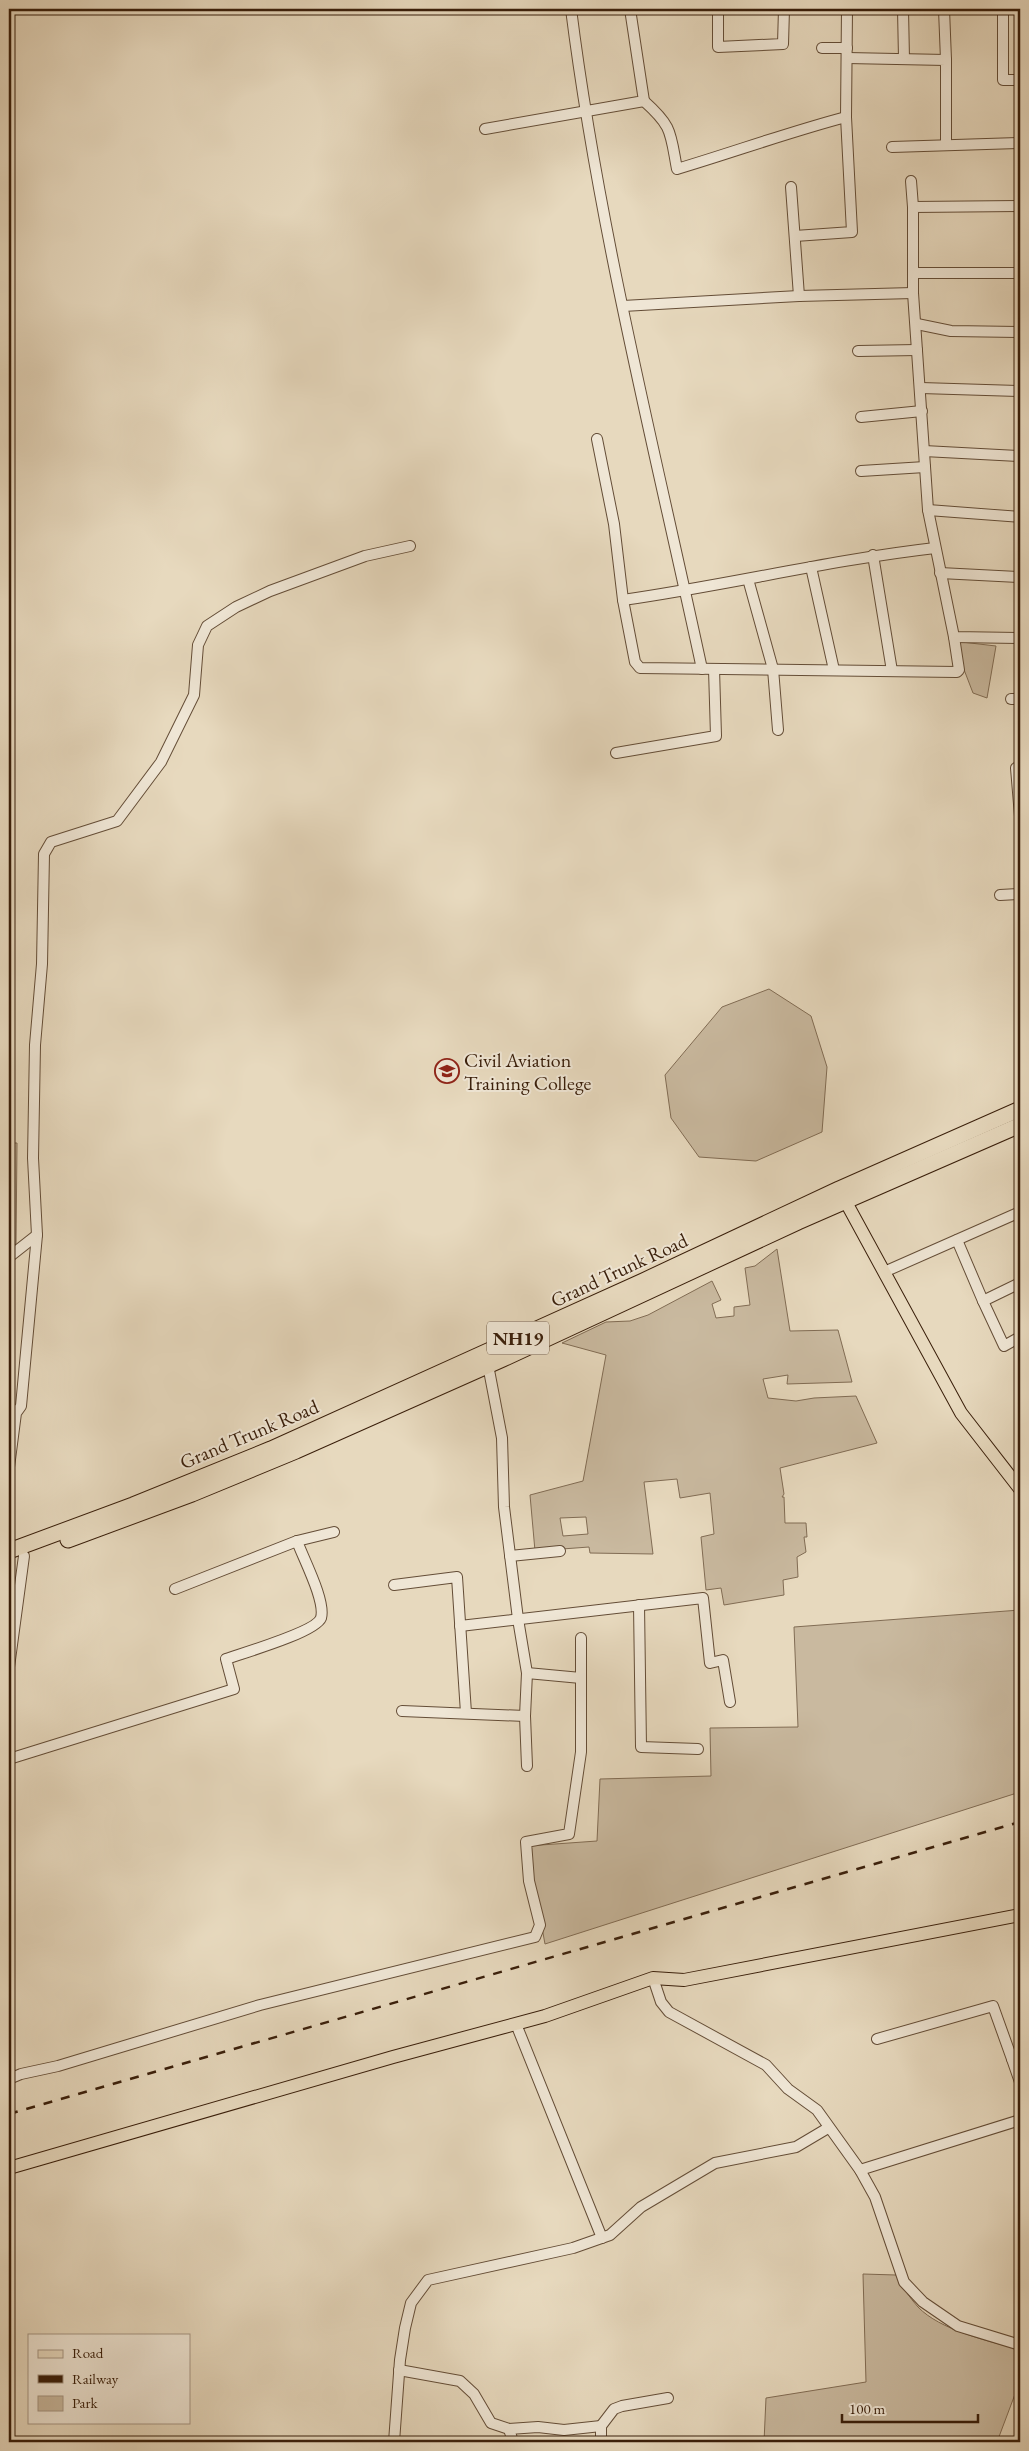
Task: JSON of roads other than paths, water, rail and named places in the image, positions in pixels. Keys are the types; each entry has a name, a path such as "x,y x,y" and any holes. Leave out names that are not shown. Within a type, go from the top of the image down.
{"highway":[{"name":"Grand Trunk Road","path":"9,1562 192,1494 296,1451 488,1365 1020,1109"},
{"name":"Grand Trunk Road","path":"9,1550 133,1504 271,1449 643,1281 842,1195 1020,1125"}],"main road":[{"path":"842,1195 961,1412 1020,1489"},
{"path":"9,2168 516,2024 653,1978 684,1980 1020,1915"}],"street":[{"path":"571,9 584,111 623,306 702,669"},
{"path":"630,9 644,101 664,118 670,129 677,169 769,141 801,129 846,118"},
{"path":"718,9 718,47 783,44 784,9"},
{"path":"795,236 852,232 846,118 847,9"},
{"path":"902,9 904,59"},
{"path":"944,9 946,144"},
{"path":"1004,9 1003,80 1020,80"},
{"path":"822,48 847,53 904,59 946,60"},
{"path":"485,129 644,101"},
{"path":"892,147 946,144 1020,144"},
{"path":"597,439 614,524 623,600 635,662 640,668 958,672 954,637 934,548 928,510 917,350 917,324 913,293 913,207 911,181"},
{"path":"791,186 799,296"},
{"path":"913,207 1020,206"},
{"path":"914,273 1020,273"},
{"path":"623,306 799,296 913,293"},
{"path":"917,324 951,331 1020,332"},
{"path":"858,351 917,350"},
{"path":"921,388 1020,391"},
{"path":"862,417 922,411"},
{"path":"924,450 1020,456"},
{"path":"861,471 925,467"},
{"path":"928,510 1020,517"},
{"path":"9,1466 16,1412 21,1406 38,1235 33,1158 44,854 51,842 117,821 161,762 194,695 198,645 207,626 236,607 270,590 365,556 410,546"},
{"path":"623,600 685,591 873,555 934,548"},
{"path":"873,555 892,671"},
{"path":"811,567 834,670"},
{"path":"940,573 1020,578"},
{"path":"748,579 773,670 778,730"},
{"path":"954,637 1020,638"},
{"path":"616,753 716,736 714,669"},
{"path":"1016,768 1020,816"},
{"path":"1000,895 1020,894"},
{"path":"884,1272 1020,1212"},
{"path":"9,1257 38,1235"},
{"path":"957,1240 1004,1346 1020,1337"},
{"path":"983,1302 1020,1283"},
{"path":"488,1365 502,1438 504,1507 527,1673 525,1716 527,1766"},
{"path":"175,1590 297,1541 334,1532"},
{"path":"9,1760 234,1689 226,1659 303,1632 315,1625 321,1618 321,1602 297,1541"},
{"path":"510,1556 560,1552"},
{"path":"9,1668 24,1556"},
{"path":"394,1585 456,1576 466,1713"},
{"path":"460,1626 703,1598 710,1663 723,1660 730,1702"},
{"path":"639,1605 641,1748 698,1749"},
{"path":"9,2079 260,2005 535,1937 540,1925 529,1881 526,1842 569,1834 581,1752 581,1638"},
{"path":"527,1673 581,1678"},
{"path":"402,1711 525,1716"},
{"path":"653,1978 661,2002 669,2012 766,2065 788,2089 817,2110 828,2128 860,2170 875,2197 898,2267 904,2282 910,2289 923,2302 958,2326 1020,2345"},
{"path":"878,2039 993,2006 1016,2058 1020,2082"},
{"path":"516,2024 602,2238"},
{"path":"860,2170 1020,2120"},
{"path":"394,2442 400,2370 411,2303 428,2280 573,2248 610,2236 640,2207 715,2163 796,2147 828,2128"},
{"path":"400,2370 460,2382 474,2394 491,2423 508,2429 538,2427 564,2430 601,2426"},
{"path":"602,2442 601,2426 614,2409 668,2398"},
{"path":"505,2442 508,2429"},
{"path":"508,2429 513,2442"}],"railway":[{"path":"9,2114 1020,1822"}],"place":[{"name":"Civil Aviation Training College","path":"447,1071"}]}
